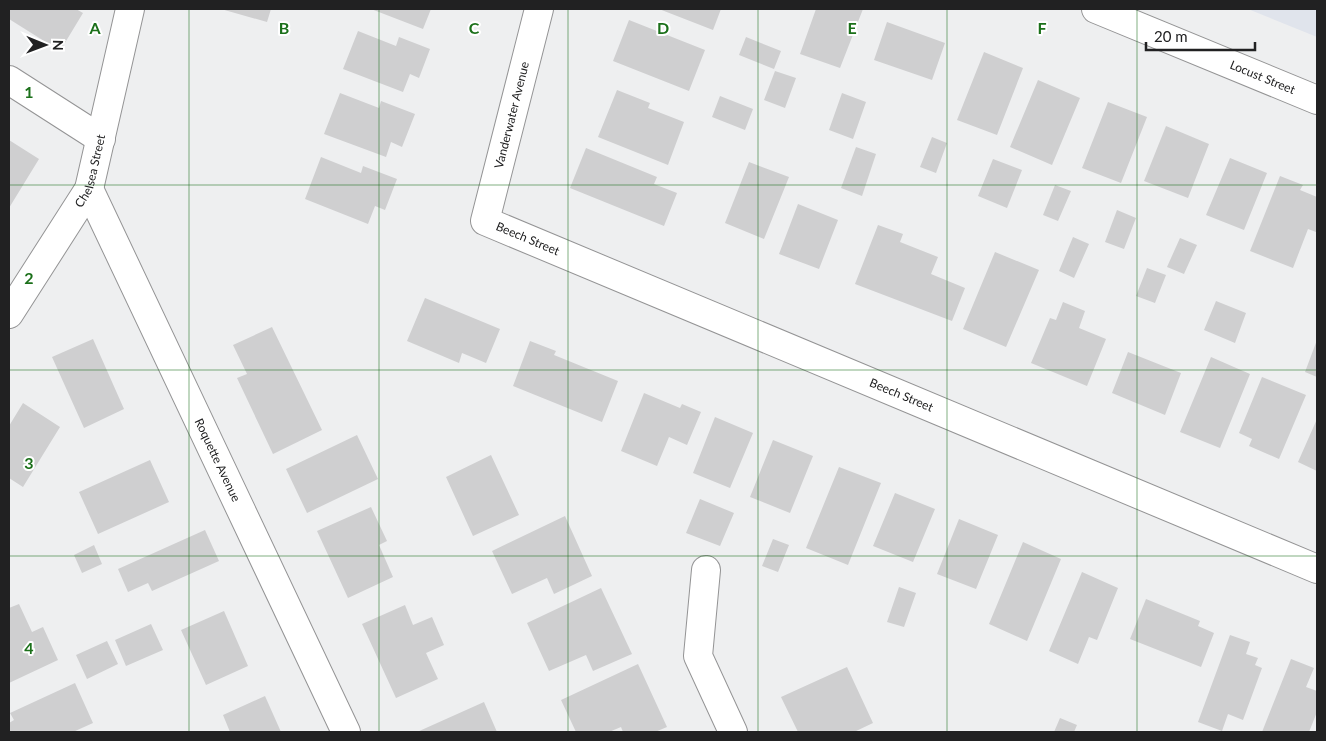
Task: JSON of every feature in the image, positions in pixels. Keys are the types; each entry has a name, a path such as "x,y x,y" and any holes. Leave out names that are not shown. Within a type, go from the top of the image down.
{"street":[{"name":"Chelsea Street","path":"9,314 89,189 130,9"},
{"name":"Vanderwater Avenue","path":"485,220 539,9"},
{"name":"Locust Street","path":"1096,9 1317,100"},
{"path":"9,80 101,139"},
{"name":"Roquette Avenue","path":"89,189 346,732"},
{"name":"Beech Street","path":"485,220 1317,569"},
{"path":"706,570 698,656 733,732"}],"shaded area":[{"path":"1248,9 1317,9 1317,37"}],"building":[{"path":"9,9 76,9 83,13 60,51 9,19"},
{"path":"221,9 271,9 267,22"},
{"path":"371,9 431,9 423,29"},
{"path":"659,9 721,9 713,30"},
{"path":"816,9 863,9 840,68 800,54"},
{"path":"629,20 705,50 689,91 613,61"},
{"path":"887,22 945,43 932,80 874,60"},
{"path":"358,31 396,46 399,37 430,49 419,78 410,74 403,92 343,69"},
{"path":"746,37 781,51 774,69 739,55"},
{"path":"984,52 1023,68 997,135 957,120"},
{"path":"775,71 796,78 785,108 764,100"},
{"path":"1038,80 1080,98 1052,165 1010,147"},
{"path":"617,90 650,103 648,108 684,122 668,165 598,137"},
{"path":"340,93 379,108 381,101 415,114 402,147 391,142 386,157 324,134"},
{"path":"842,93 866,102 853,139 829,130"},
{"path":"720,96 753,109 745,130 712,117"},
{"path":"1108,102 1147,117 1121,183 1082,168"},
{"path":"1166,126 1209,144 1188,198 1144,181"},
{"path":"932,137 947,143 936,173 920,167"},
{"path":"9,140 39,159 9,208"},
{"path":"856,147 876,154 862,196 841,188"},
{"path":"586,148 657,177 654,184 677,193 664,226 570,188"},
{"path":"321,157 361,173 363,166 397,179 385,210 375,206 368,224 305,199"},
{"path":"1230,158 1267,173 1244,230 1206,215"},
{"path":"993,159 1022,170 1007,208 978,196"},
{"path":"749,162 789,177 764,239 725,223"},
{"path":"1280,176 1303,185 1300,190 1317,197 1316,232 1308,229 1293,268 1250,251"},
{"path":"1055,185 1071,191 1058,221 1043,215"},
{"path":"798,204 838,220 819,269 779,254"},
{"path":"1117,210 1136,218 1124,249 1105,242"},
{"path":"878,225 903,234 900,242 938,257 931,274 965,288 952,321 855,284"},
{"path":"1073,237 1089,244 1074,278 1059,271"},
{"path":"1180,238 1197,245 1184,274 1167,267"},
{"path":"995,252 1039,270 1006,347 963,329"},
{"path":"1147,268 1166,275 1155,303 1136,296"},
{"path":"425,298 500,329 486,363 462,353 459,363 407,341"},
{"path":"1216,301 1246,313 1235,343 1204,330"},
{"path":"1063,302 1085,311 1079,328 1106,339 1087,386 1031,363 1050,318 1056,320"},
{"path":"272,327 322,430 273,454 237,378 247,374 233,345"},
{"path":"93,339 124,409 84,428 52,357"},
{"path":"1317,340 1317,377 1305,372"},
{"path":"530,341 556,351 554,355 618,381 602,422 513,386"},
{"path":"1128,352 1181,373 1165,415 1112,393"},
{"path":"1211,357 1250,374 1220,448 1180,432"},
{"path":"1262,377 1306,395 1279,459 1249,446 1252,439 1239,433"},
{"path":"644,393 680,408 682,404 701,412 687,445 669,437 657,466 621,451"},
{"path":"23,403 60,427 23,487 9,478 9,426"},
{"path":"715,417 753,433 730,488 693,473"},
{"path":"1317,419 1317,471 1298,462"},
{"path":"357,435 378,479 307,513 286,469"},
{"path":"773,440 813,456 790,513 750,497"},
{"path":"491,455 519,515 473,536 446,477"},
{"path":"150,460 169,502 98,534 79,492"},
{"path":"839,467 881,483 848,565 806,548"},
{"path":"895,493 935,509 913,562 873,546"},
{"path":"700,499 734,513 720,546 686,533"},
{"path":"371,507 387,541 379,545 393,577 348,598 317,531"},
{"path":"565,516 592,576 554,594 547,578 512,594 492,551"},
{"path":"959,519 998,535 976,589 937,574"},
{"path":"205,530 219,561 152,591 148,583 128,592 118,569"},
{"path":"773,539 789,545 778,572 762,566"},
{"path":"1023,542 1061,559 1027,641 989,624"},
{"path":"94,545 102,564 82,573 74,555"},
{"path":"1082,572 1118,588 1097,640 1089,637 1078,664 1049,651"},
{"path":"899,587 916,593 904,627 887,622"},
{"path":"601,588 632,654 593,671 586,655 549,671 527,623"},
{"path":"1146,599 1200,621 1198,626 1214,633 1201,667 1130,639"},
{"path":"19,604 32,632 43,627 58,660 9,683 9,608"},
{"path":"405,605 413,625 432,617 444,645 426,653 438,679 396,698 362,624"},
{"path":"224,611 248,666 206,685 181,630"},
{"path":"151,624 163,650 126,666 115,640"},
{"path":"1230,635 1250,642 1246,654 1258,658 1255,665 1262,668 1243,720 1228,714 1222,731 1198,722"},
{"path":"107,641 118,664 87,679 76,655"},
{"path":"1291,659 1314,668 1306,687 1317,691 1317,712 1309,732 1262,732"},
{"path":"638,664 667,727 655,732 623,732 621,727 609,732 576,732 561,700"},
{"path":"847,667 873,723 854,732 798,732 781,697"},
{"path":"75,683 93,723 73,732 9,732 9,723 14,720 10,713"},
{"path":"265,696 281,732 230,732 223,715"},
{"path":"484,702 497,732 417,732"},
{"path":"1060,718 1077,725 1074,732 1054,732"}]}
